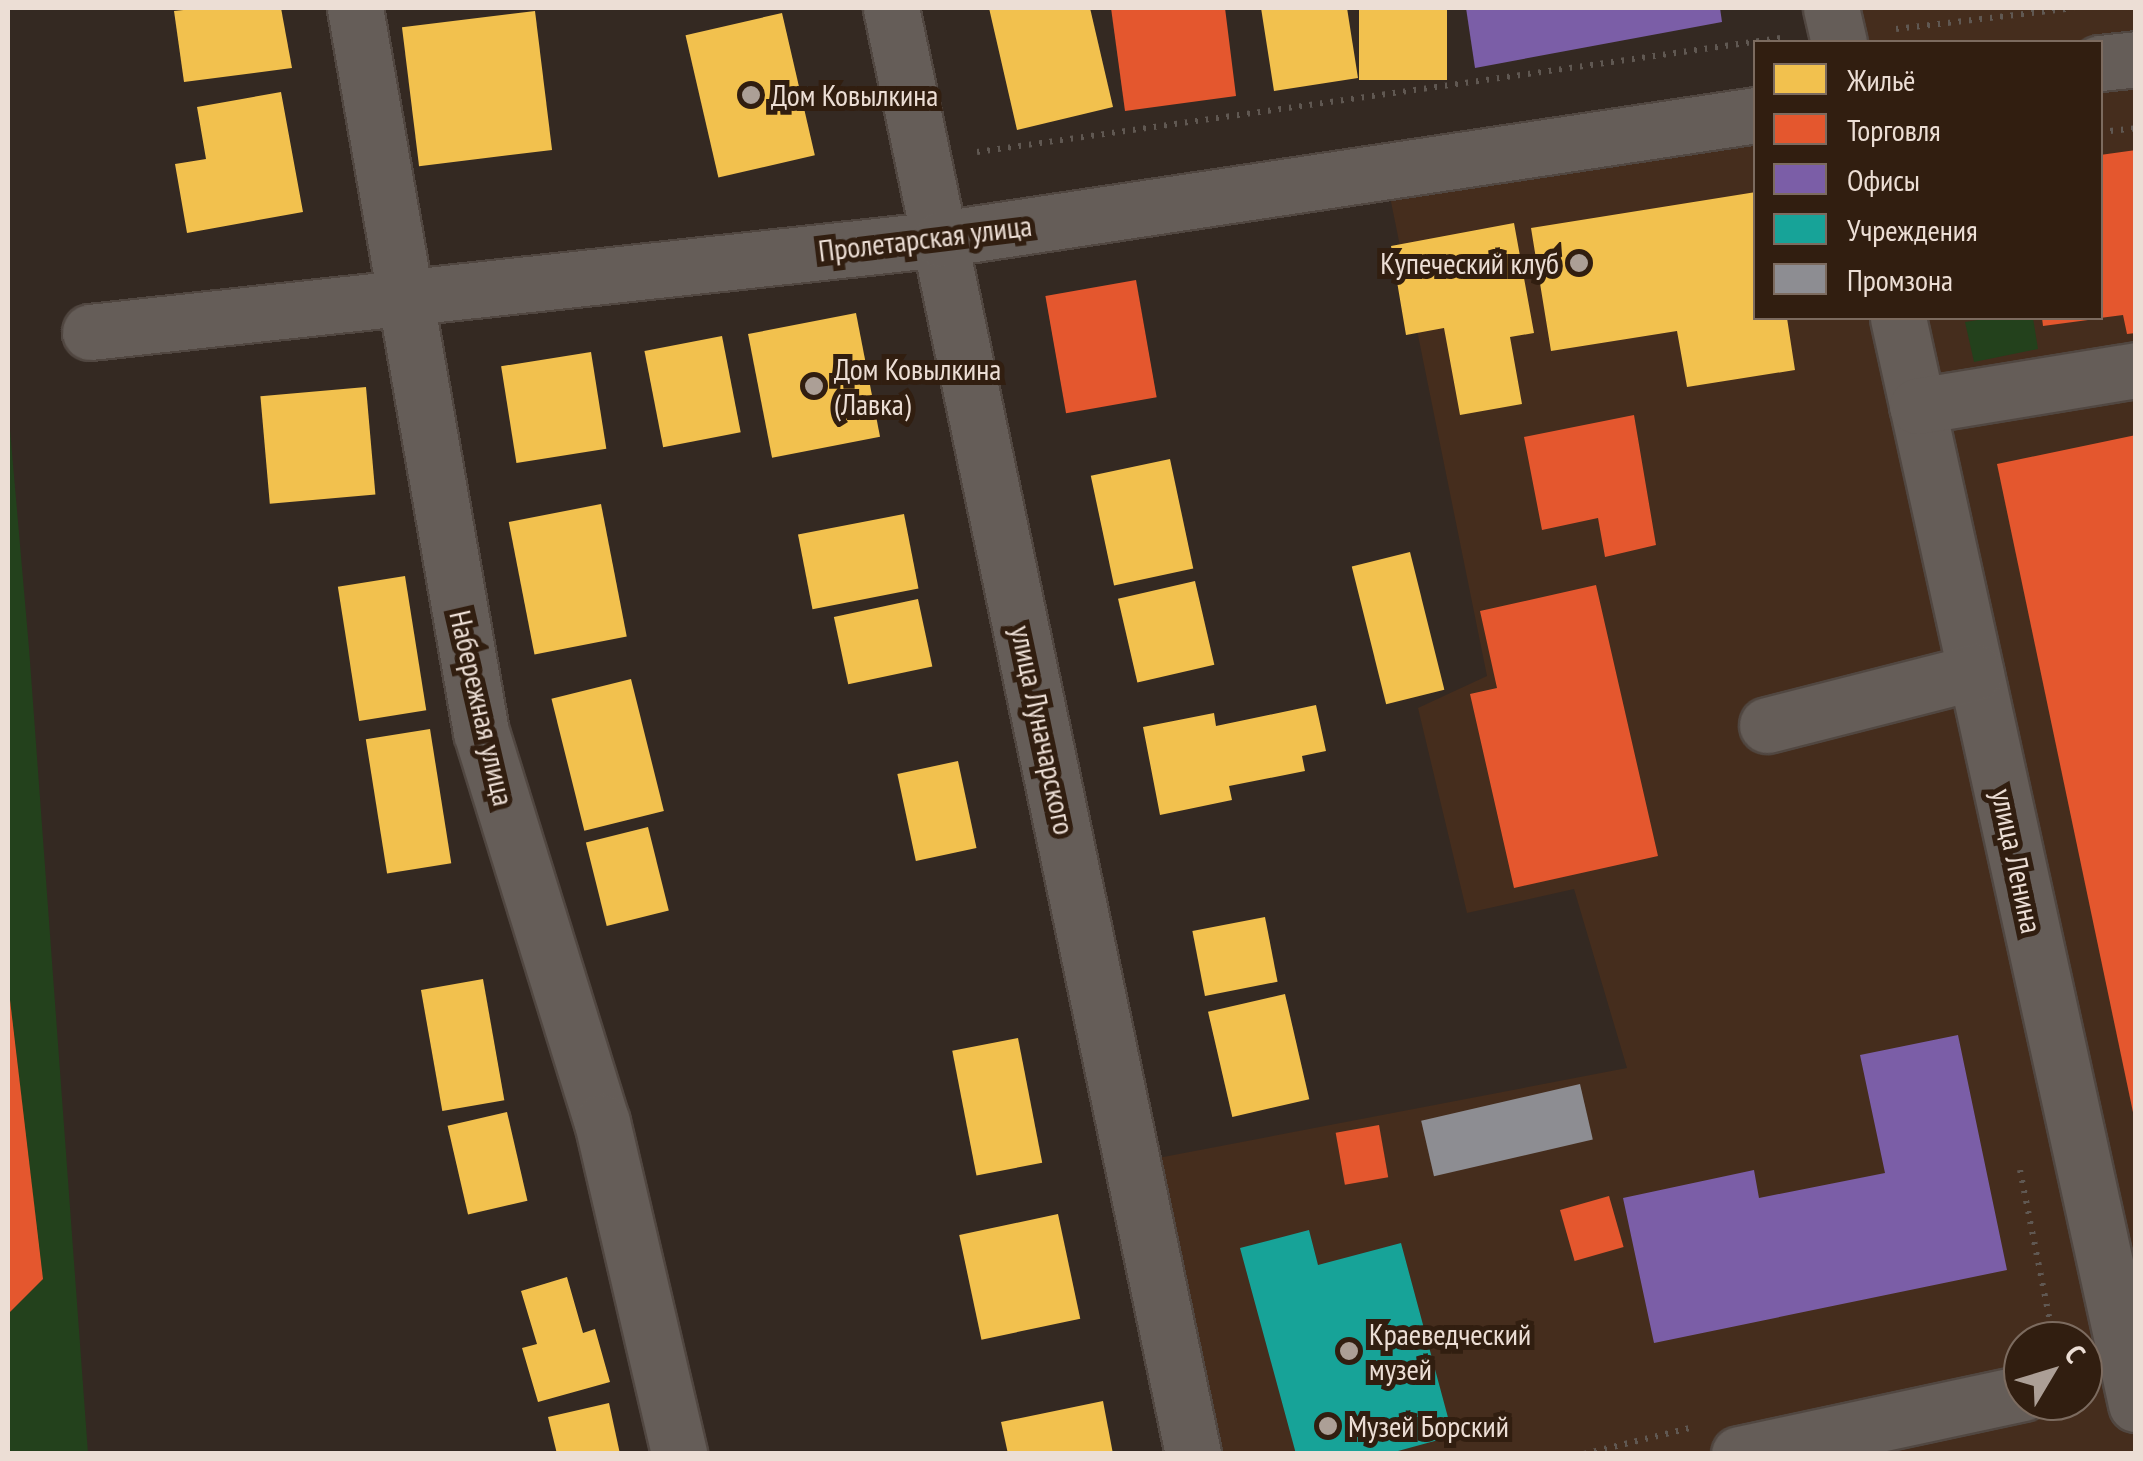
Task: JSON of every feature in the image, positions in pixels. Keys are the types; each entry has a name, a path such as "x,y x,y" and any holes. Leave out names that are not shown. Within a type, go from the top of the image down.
{"street":[{"name":"Набережная улица","path":"355,8 400,295 481,732 602,1122 679,1454"},
{"name":"улица Луначарского","path":"891,8 1193,1454"},
{"path":"1831,8 1839,40"},
{"path":"2103,63 2136,59"},
{"name":"Пролетарская улица","path":"90,332 400,295 941,239 1753,115"},
{"name":"улица Ленина","path":"1898,320 2120,1381"},
{"path":"1917,406 2136,370"},
{"path":"1767,725 1975,672"},
{"path":"1739,1454 2003,1397"}],"path":[{"path":"1894,18 1896,29 2074,8"},
{"path":"1768,40 1782,38"},
{"path":"924,160 1753,42"},
{"path":"2103,132 2136,128"}],"shaded area":[{"path":"1831,8 2135,8 2135,1453 1193,1453 1132,1163 1627,1068 1574,889 1467,913 1418,708 1487,676 1385,172 1753,115 1753,320 2103,320 2103,40 1839,40"}],"green space":[{"path":"2033,320 2038,349 1974,362 1965,322"},
{"path":"8,407 29,648 88,1453 8,1453"}],"building: Жильё":[{"path":"281,8 292,68 184,82 174,11"},
{"path":"989,8 1090,8 1113,107 1017,130"},
{"path":"1261,8 1347,8 1358,78 1274,91"},
{"path":"1359,8 1447,8 1447,80 1359,80"},
{"path":"535,11 552,150 419,166 402,27"},
{"name":"Дом Ковылкина","path":"782,13 815,155 718,178 686,35"},
{"path":"281,92 303,212 187,233 175,164 206,159 197,107"},
{"name":"Купеческий клуб","path":"1753,192 1753,320 1787,320 1795,370 1687,387 1677,331 1551,351 1531,228"},
{"path":"1514,223 1534,333 1510,337 1522,404 1460,415 1444,328 1406,335 1391,246"},
{"name":"Дом Ковылкина (Лавка)","path":"856,313 880,437 772,458 748,334"},
{"path":"722,336 741,432 663,447 644,351"},
{"path":"591,352 606,449 516,463 501,366"},
{"path":"366,387 375,495 270,504 260,396"},
{"path":"1170,459 1193,569 1114,585 1091,476"},
{"path":"601,504 627,637 534,654 509,522"},
{"path":"904,514 919,589 812,609 798,535"},
{"path":"1410,552 1444,690 1386,704 1352,567"},
{"path":"405,576 426,710 359,721 338,587"},
{"path":"1195,581 1214,665 1137,683 1118,599"},
{"path":"918,599 932,666 848,684 834,617"},
{"path":"631,679 664,811 584,831 551,699"},
{"path":"1316,705 1326,751 1302,756 1305,771 1229,786 1232,800 1160,815 1143,727 1214,713 1216,726"},
{"path":"430,729 451,863 387,873 366,739"},
{"path":"958,761 977,848 916,861 897,774"},
{"path":"648,827 669,910 607,926 586,842"},
{"path":"1265,917 1278,982 1205,996 1192,931"},
{"path":"483,979 504,1100 442,1111 421,990"},
{"path":"1285,994 1309,1099 1232,1117 1208,1012"},
{"path":"1018,1038 1042,1163 976,1175 952,1051"},
{"path":"507,1112 527,1201 468,1214 448,1126"},
{"path":"1058,1214 1080,1319 981,1340 959,1235"},
{"path":"567,1277 583,1333 595,1329 610,1382 538,1402 522,1348 537,1344 521,1291"},
{"path":"1103,1401 1113,1454 1008,1454 1001,1422"},
{"path":"609,1403 620,1454 557,1454 548,1417"}],"building: Торговля":[{"path":"1111,8 1225,8 1236,96 1125,111"},
{"path":"2136,150 2136,333 2127,334 2123,315 2103,318 2103,155"},
{"path":"1136,280 1157,397 1066,413 1045,296"},
{"path":"2042,320 2088,320 2043,326"},
{"path":"1634,415 1656,545 1605,557 1598,518 1542,530 1524,437"},
{"path":"2136,435 2136,1117 2134,1117 1997,464"},
{"path":"1596,585 1658,856 1514,888 1470,694 1497,688 1480,611"},
{"path":"8,983 43,1279 8,1314"},
{"path":"1379,1125 1388,1177 1345,1185 1336,1133"},
{"path":"1609,1196 1624,1247 1575,1261 1560,1210"}],"building: Офисы":[{"path":"1466,8 1720,8 1722,22 1475,68"},
{"path":"1958,1035 2007,1270 1654,1343 1623,1198 1754,1170 1759,1198 1885,1173 1860,1055"}],"building: Учреждения":[{"name":"Краеведческий музей","path":"1309,1230 1318,1265 1401,1243 1453,1436 1387,1454 1296,1454 1240,1248"}],"building: Промзона":[{"path":"1580,1084 1593,1140 1434,1176 1421,1121"}],"place":[{"name":"Дом Ковылкина","path":"751,95"},
{"name":"Купеческий клуб","path":"1579,263"},
{"name":"Дом Ковылкина (Лавка)","path":"814,386"},
{"name":"Краеведческий музей","path":"1349,1351"},
{"name":"Музей Борский","path":"1328,1426"}]}
